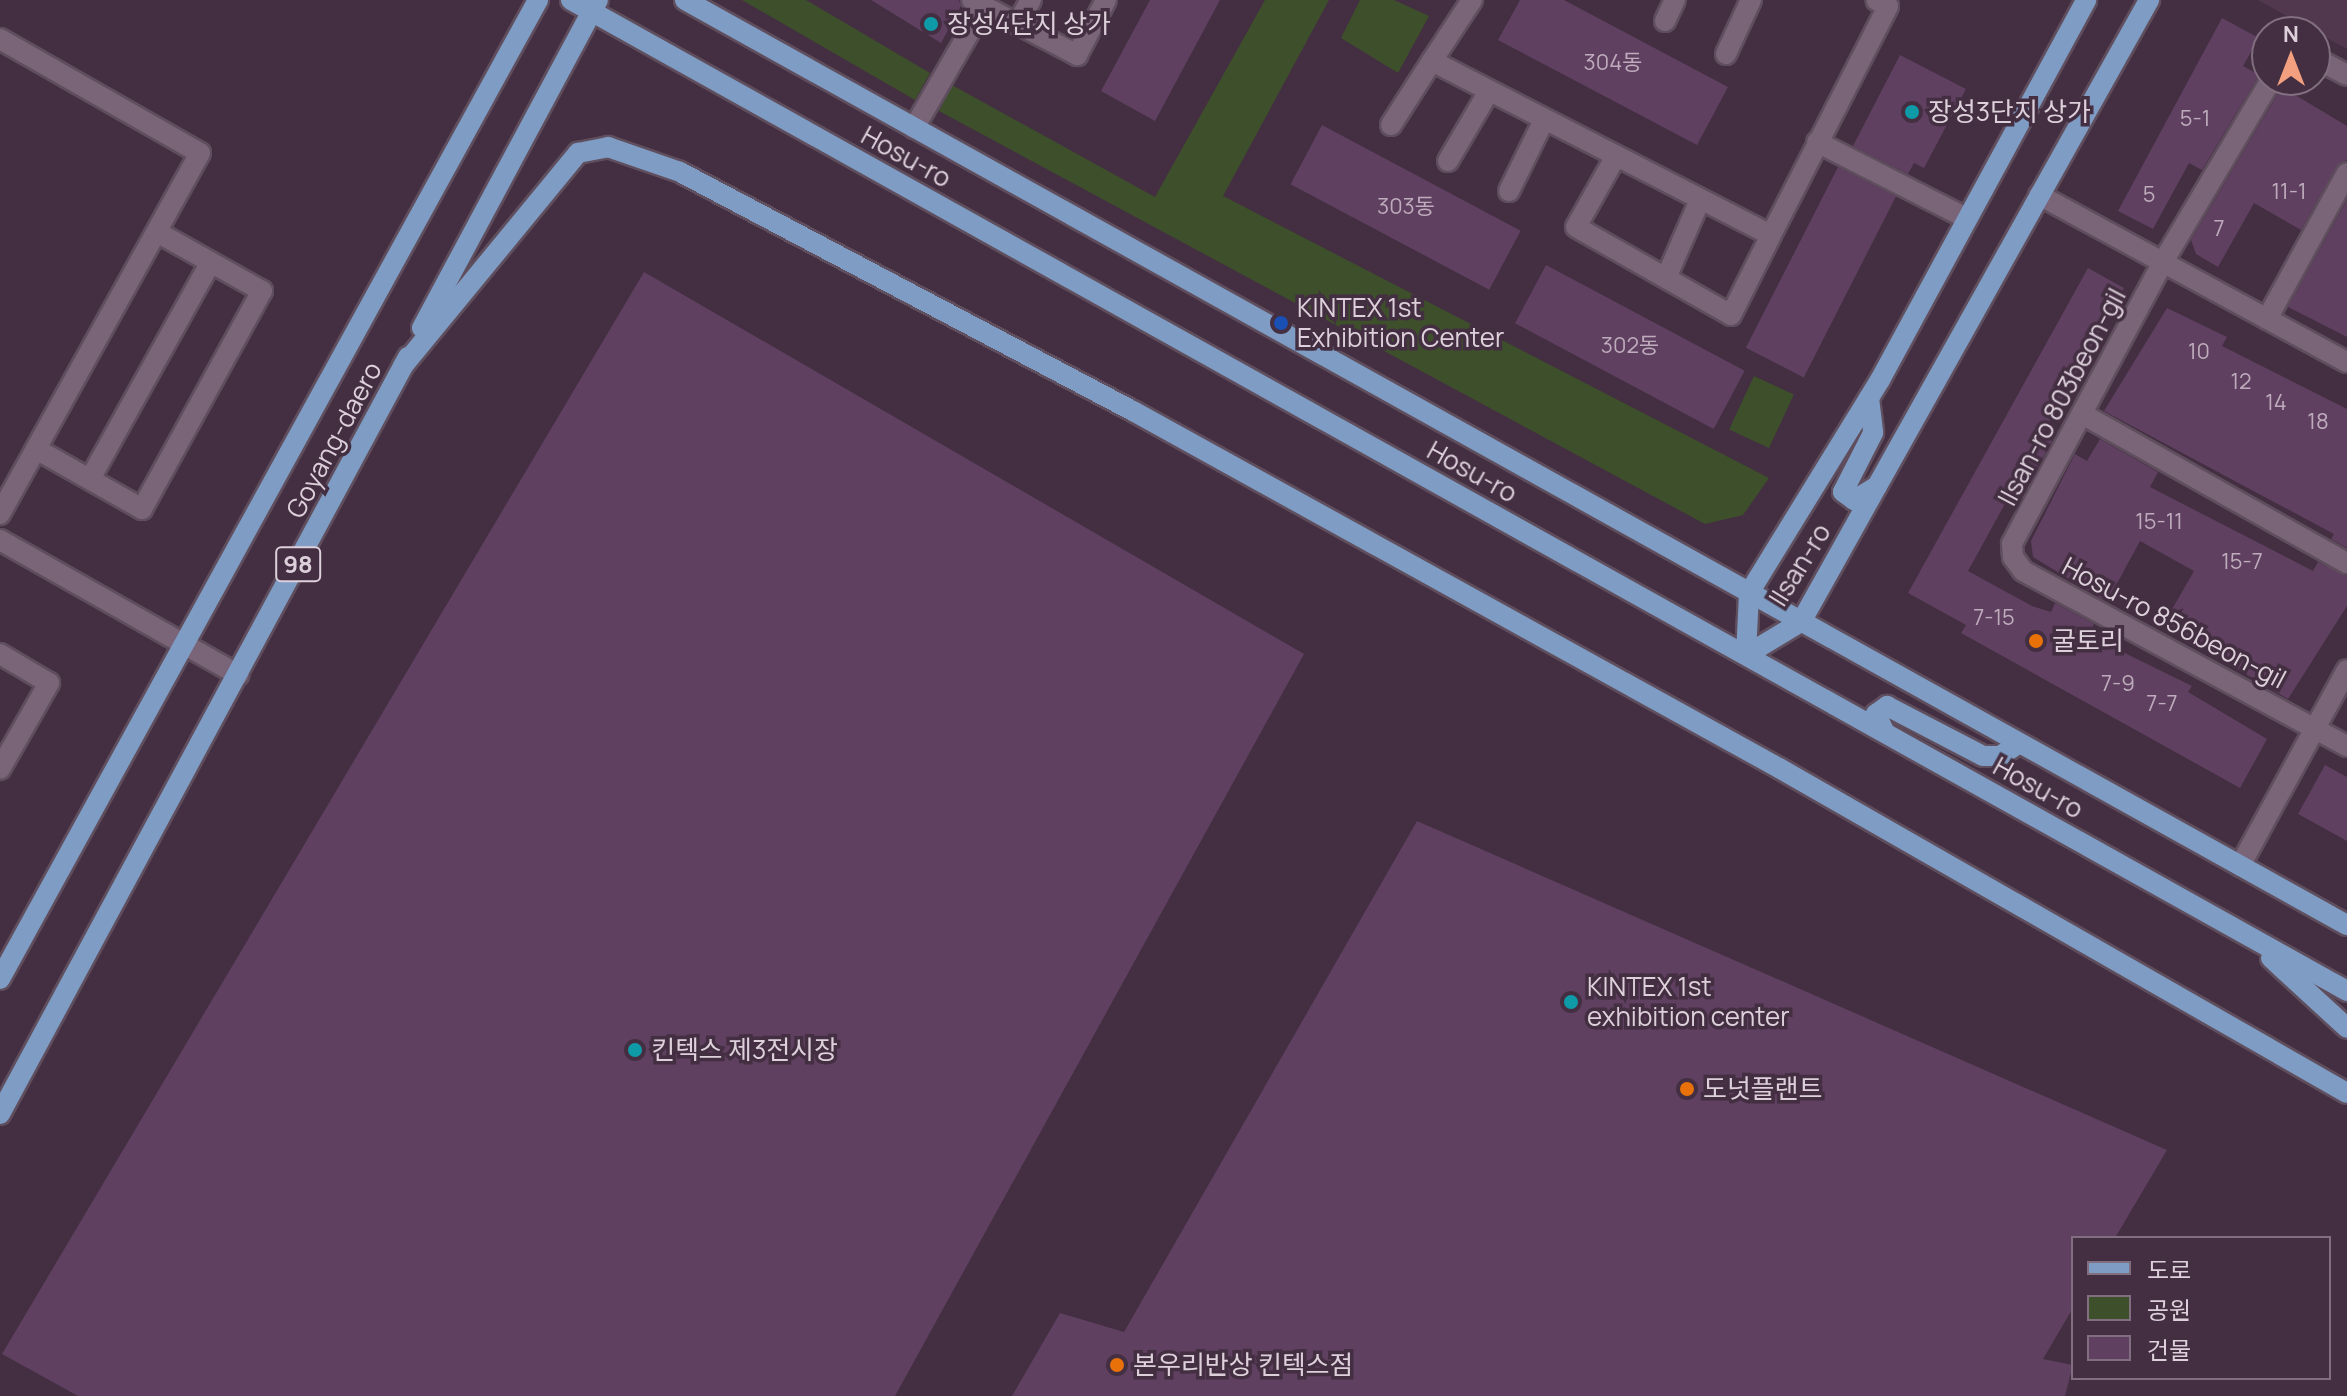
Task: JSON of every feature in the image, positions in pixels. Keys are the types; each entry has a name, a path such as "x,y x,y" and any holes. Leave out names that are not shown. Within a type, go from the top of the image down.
{"main road":[{"name":"Goyang-daero","path":"0,979 182,641 538,0"},
{"name":"Hosu-ro","path":"571,0 595,5 2347,991"},
{"name":"Hosu-ro","path":"685,0 2347,925"},
{"name":"Ilsan-ro","path":"1746,655 1749,593 1869,398 2086,0"},
{"name":"Ilsan-ro","path":"1746,655 1801,622 2149,0"},
{"name":"Goyang-daero","path":"0,1114 239,675 595,5"},
{"path":"403,366 578,153 608,147 680,172 1133,411 1779,768 2347,1093"},
{"path":"1869,398 1873,433 1843,492 1854,500 1878,485"},
{"path":"1884,731 1876,714 1887,706 1983,756 2000,756 2019,743"},
{"path":"2245,934 2347,1028"}],"street":[{"path":"1017,24 1031,0"},
{"path":"914,128 978,4 1077,55 1106,0"},
{"path":"1391,125 1472,0"},
{"path":"1665,21 1675,0"},
{"path":"1726,54 1751,0"},
{"path":"1616,156 1576,227 1731,315 1888,6 1876,0"},
{"path":"0,39 200,153 0,514"},
{"path":"1432,61 1771,235"},
{"path":"1448,161 1489,91"},
{"name":"Ilsan-ro 803beon-gil","path":"2013,557 2012,544 2084,415 2163,262 2262,96"},
{"path":"1509,191 1544,120"},
{"path":"1817,142 1966,218"},
{"path":"2267,319 2347,173"},
{"path":"2039,195 2347,362"},
{"path":"1666,278 1700,200"},
{"path":"36,449 142,509 262,291 157,232"},
{"path":"90,479 211,262"},
{"path":"2084,415 2347,563"},
{"path":"0,540 239,675"},
{"name":"Hosu-ro 856beon-gil","path":"2013,557 2023,571 2347,746"},
{"path":"0,654 49,683 0,769"},
{"path":"2240,866 2347,670"}],"shaded area":[{"path":"2258,0 2347,0 2347,49 2331,40 2331,16 2287,16"}],"green space":[{"path":"742,0 806,0 930,73 915,100"},
{"path":"1265,0 1329,0 1223,196 1769,478 1743,515 1705,524 939,111 952,85 1155,197"},
{"path":"1360,0 1394,0 1429,16 1398,73 1341,38"},
{"path":"1754,376 1794,395 1769,448 1729,429"}],"building":[{"name":"장성4단지 상가","path":"871,0 959,0 961,6 941,43"},
{"path":"1150,0 1220,0 1155,121 1101,91"},
{"path":"1520,0 1564,0 1728,87 1697,145 1498,40"},
{"path":"2222,18 2251,34 2251,52 2243,66 2251,70 2251,88 2202,170 2189,163 2153,229 2118,211"},
{"name":"장성3단지 상가","path":"1900,55 1966,89 1924,168 1914,163 1908,174 1853,146"},
{"path":"2277,96 2297,96 2347,126 2347,160 2336,167 2301,230 2254,203 2218,267 2196,254 2191,240"},
{"path":"1322,125 1521,231 1489,290 1291,184"},
{"path":"1838,167 1896,197 1804,377 1746,348"},
{"path":"2347,200 2347,337 2288,307"},
{"path":"1546,265 1745,371 1714,429 1515,323"},
{"path":"2088,268 2124,288 2042,435 2052,441 2033,476 2023,471 1968,571 2032,606 2051,612 2055,603 2094,624 2088,635 2192,686 2188,692 2267,739 2240,788 1961,633 1966,625 1908,593"},
{"name":"킨텍스 제3전시장","path":"644,272 1304,654 895,1396 78,1396 2,1354"},
{"path":"2167,308 2227,337 2222,346 2347,409 2347,548 2331,539 2334,534 2104,411"},
{"path":"2100,439 2158,472 2150,487 2313,571 2318,562 2347,576 2347,606 2288,699 2163,625 2194,571 2140,541 2107,602 2033,557 2031,541 2075,454 2087,461"},
{"path":"2325,765 2347,777 2347,841 2298,814"},
{"name":"KINTEX 1st exhibition center","path":"1417,821 2167,1150 2116,1236 2071,1236 2071,1311 2043,1359 2071,1365 2065,1396 1012,1396 1060,1313 1124,1332"}],"place":[{"name":"장성4단지 상가","path":"931,24"},
{"name":"장성3단지 상가","path":"1912,112"},
{"name":"KINTEX 1st Exhibition Center","path":"1281,323"},
{"name":"굴토리","path":"2036,641"},
{"name":"KINTEX 1st exhibition center","path":"1571,1002"},
{"name":"킨텍스 제3전시장","path":"635,1050"},
{"name":"도넛플랜트","path":"1687,1089"},
{"name":"본우리반상 킨텍스점","path":"1117,1365"}]}
